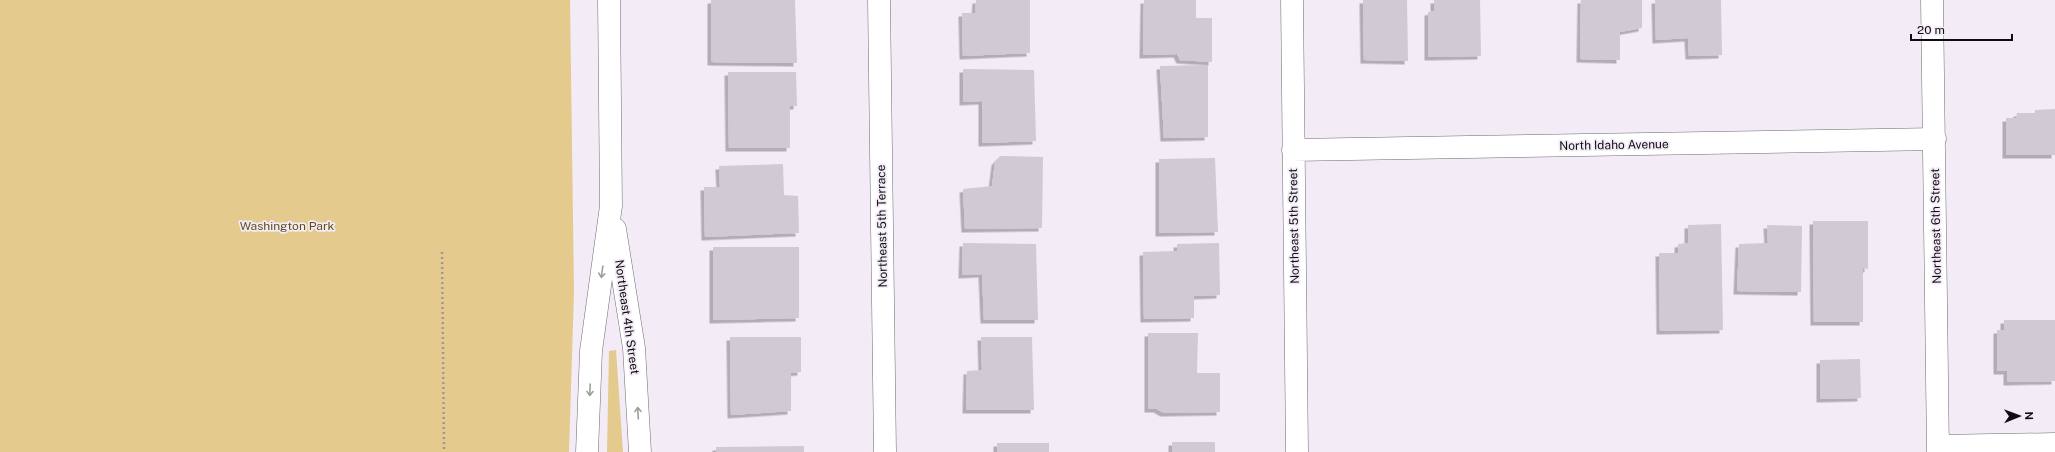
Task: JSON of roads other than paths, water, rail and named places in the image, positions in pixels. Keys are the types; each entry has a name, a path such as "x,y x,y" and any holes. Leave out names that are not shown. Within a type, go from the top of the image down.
{"street":[{"name":"Northeast 4th Street","path":"587,452 591,351 611,206 609,0"},
{"name":"Northeast 5th Terrace","path":"879,0 885,452"},
{"name":"Northeast 5th Street","path":"1292,0 1297,452"},
{"name":"Northeast 6th Street","path":"1932,0 1938,449"},
{"name":"North Idaho Avenue","path":"1293,150 1935,139"},
{"name":"Northeast 4th Street","path":"611,206 634,348 640,452"},
{"path":"1938,449 2055,444"}],"park label":[{"name":"Washington Park","path":"287,226"}]}
